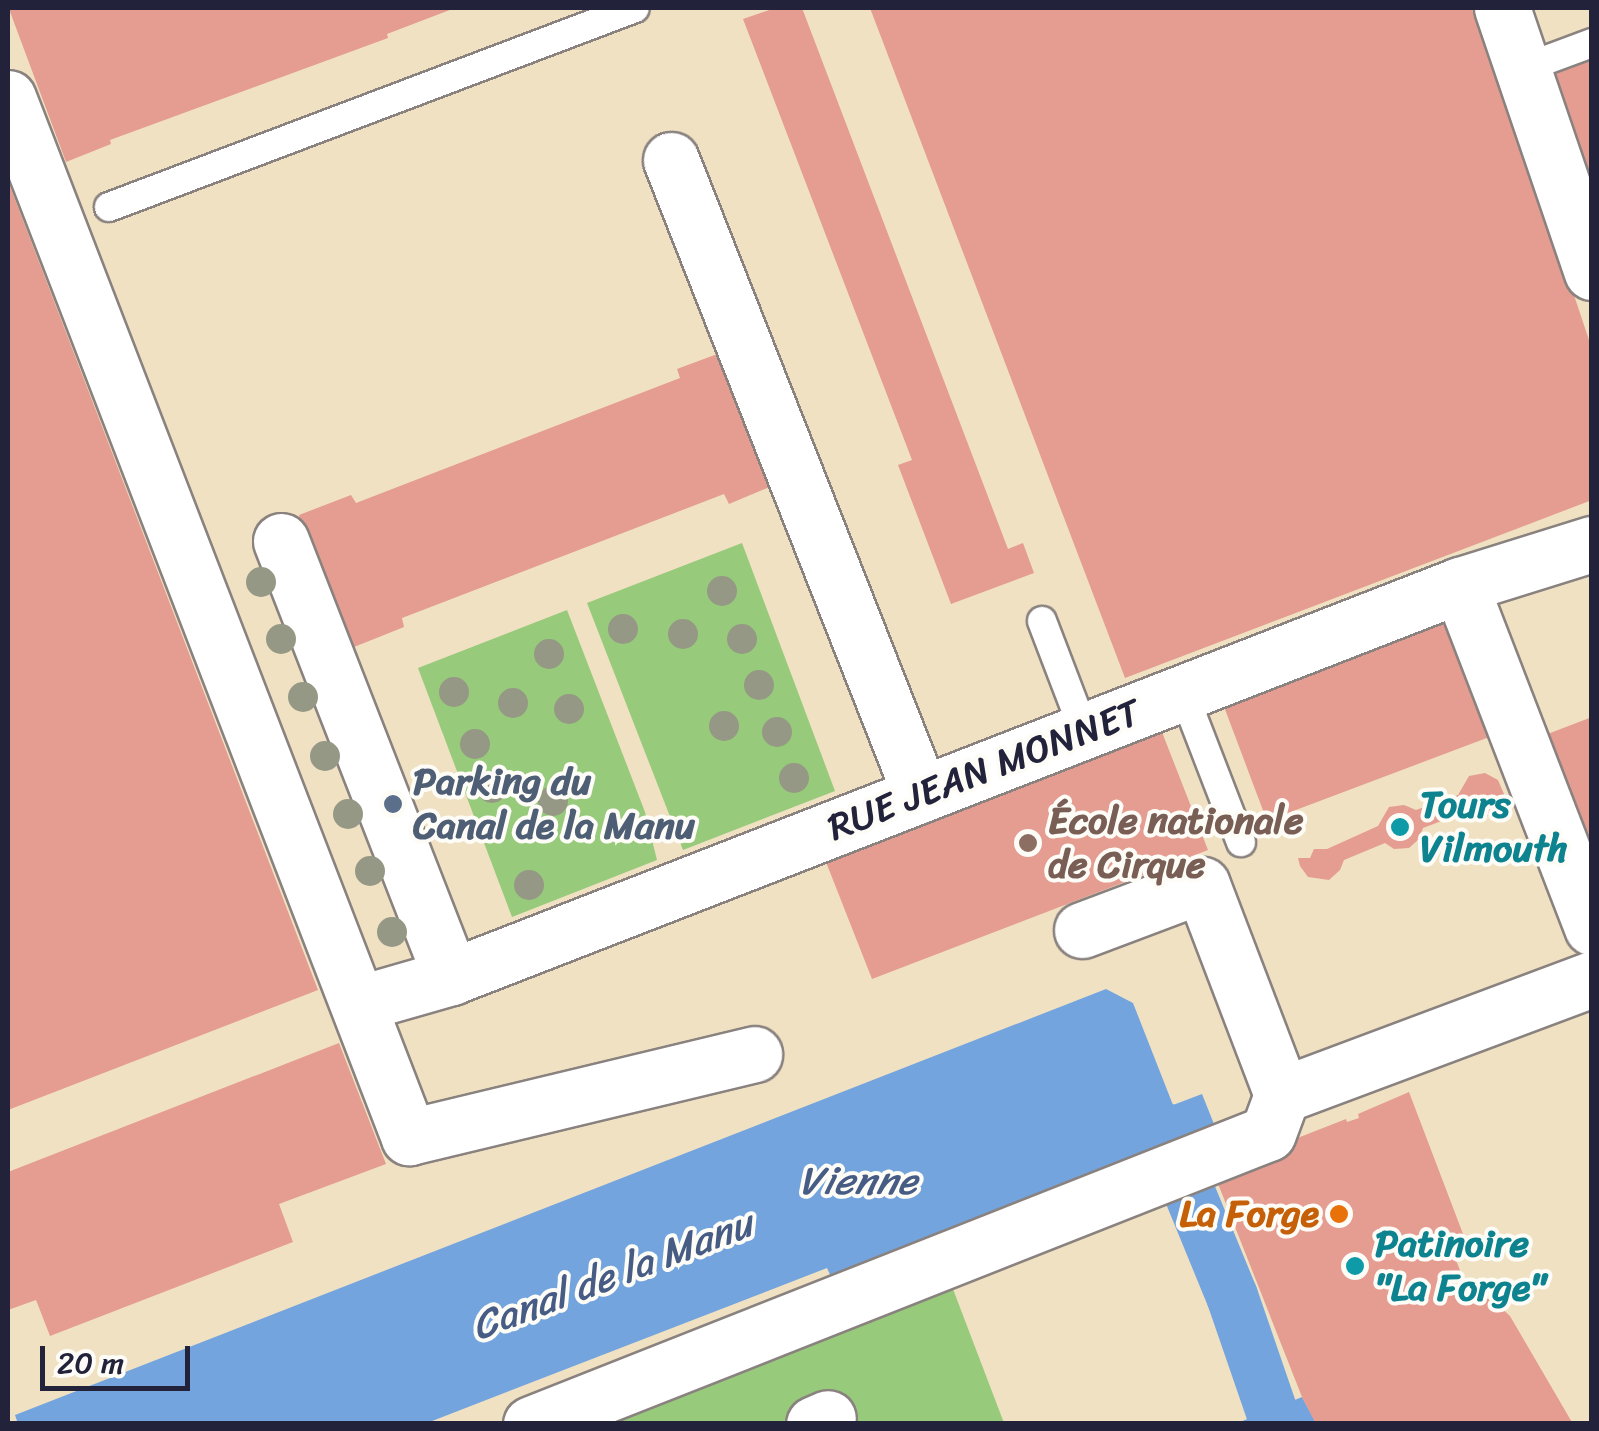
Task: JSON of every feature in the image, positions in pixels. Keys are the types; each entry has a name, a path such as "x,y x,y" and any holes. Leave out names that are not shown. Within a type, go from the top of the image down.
{"street":[{"path":"1502,8 1592,272"},
{"path":"8,98 408,1137 754,1054"},
{"path":"671,160 921,795"},
{"path":"281,541 451,977"},
{"name":"RUE JEAN MONNET","path":"378,998 451,977 1460,586 1592,544"},
{"path":"1460,586 1592,927"},
{"path":"531,1424 1268,1133 1282,1095 1202,885 1082,930"},
{"path":"1282,1095 1592,979"}],"lane":[{"path":"108,207 636,8"},
{"path":"1522,69 1592,43"},
{"path":"1042,621 1084,731"},
{"path":"1183,692 1241,842"}],"green space":[{"path":"742,543 835,791 683,850 587,603"},
{"path":"567,610 645,812 657,860 512,917 418,668"},
{"path":"948,1276 1004,1423 571,1424"}],"water":[{"name":"Vienne","path":"1106,989 1133,1003 1173,1105 1202,1094 1218,1134 835,1286 827,1268 427,1423 18,1424 15,1415"},
{"path":"1302,1397 1316,1423 1240,1424 1240,1422"}],"building":[{"path":"455,8 387,34 388,38 110,140 111,144 66,162 9,9"},
{"path":"775,8 802,8 1008,549 1023,543 1034,573 951,604 898,465 912,460 743,19"},
{"path":"870,8 1478,8 1592,349 1592,500 1125,678"},
{"path":"1592,57 1592,187 1591,188 1553,71"},
{"path":"8,181 318,990 8,1110"},
{"path":"728,350 779,483 729,504 724,494 402,618 404,627 349,649 299,515 351,495 356,503 680,378 677,369"},
{"path":"1445,617 1492,736 1267,821 1223,704"},
{"path":"1592,717 1592,857 1545,735"},
{"path":"1160,727 1208,850 872,979 824,857"},
{"name":"Tours Vilmouth","path":"1485,773 1498,780 1504,794 1495,814 1482,818 1465,812 1423,828 1419,839 1409,848 1394,849 1385,843 1344,860 1329,880 1308,877 1300,866 1298,858 1310,858 1314,849 1327,849 1378,826 1389,807 1404,805 1416,810 1458,795 1469,776"},
{"path":"339,1043 386,1164 279,1204 293,1242 50,1336 36,1300 8,1310 8,1172"},
{"name":"Patinoire \"La Forge\"","path":"1409,1092 1468,1247 1453,1253 1464,1280 1470,1291 1495,1302 1510,1316 1573,1424 1316,1424 1302,1397 1213,1171 1346,1119 1347,1122 1359,1118 1358,1114"}],"waterway":[{"path":"1163,1128 1232,1296 1276,1424"}],"place":[{"name":"Parking du Canal de la Manu","path":"393,804"},
{"name":"Tours Vilmouth","path":"1400,827"},
{"name":"École nationale de Cirque","path":"1028,843"},
{"name":"La Forge","path":"1339,1214"},
{"name":"Patinoire \"La Forge\"","path":"1355,1266"}],"water label":[{"name":"Canal de la Manu","path":"612,1275"}]}
